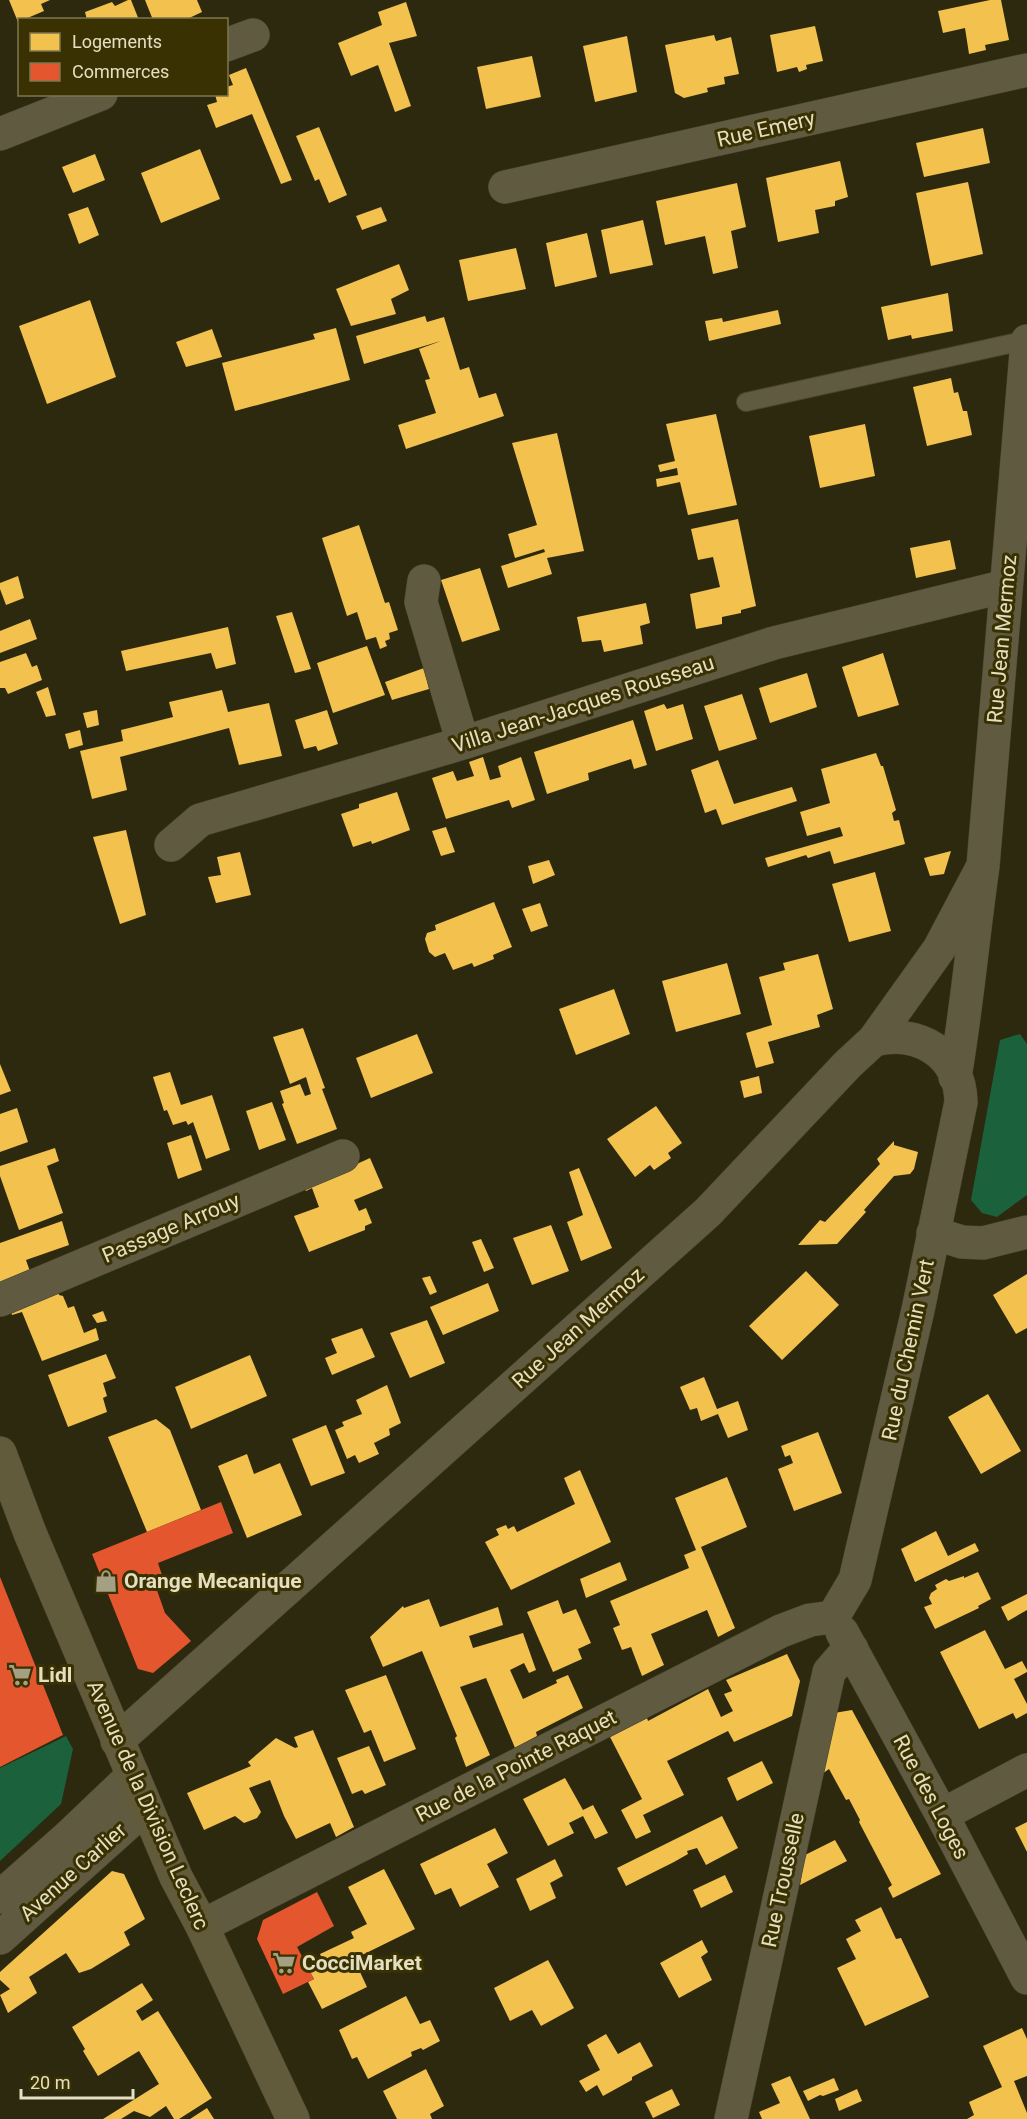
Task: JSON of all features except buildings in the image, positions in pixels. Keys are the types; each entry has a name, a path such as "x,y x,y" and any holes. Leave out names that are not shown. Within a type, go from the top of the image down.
{"main road":[{"name":"Avenue de la Division Leclerc","path":"0,1453 30,1533 146,1807 293,2119"}],"street":[{"name":"Rue Emery","path":"505,187 1027,70"},
{"path":"0,135 96,96"},
{"name":"Rue Jean Mermoz","path":"955,1077 966,1013 983,866 1027,346"},
{"path":"424,580 421,602 463,743"},
{"name":"Villa Jean-Jacques Rousseau","path":"171,845 200,820 463,743 774,643 1006,586"},
{"name":"Rue Jean Mermoz","path":"117,1741 708,1212 848,1064 874,1040 939,949 983,866"},
{"path":"874,1040 889,1036 914,1038 939,1052 950,1064 955,1077"},
{"name":"Rue du Chemin Vert","path":"833,1617 855,1580 918,1310 961,1102 960,1090 955,1077"},
{"name":"Passage Arrouy","path":"0,1300 343,1156"},
{"path":"933,1233 962,1242 983,1243 1027,1232"},
{"name":"Rue des Loges","path":"833,1617 942,1815 1027,1978"},
{"name":"Rue de la Pointe Raquet","path":"202,1926 781,1630 810,1620 833,1617"},
{"name":"Rue Trousselle","path":"730,2119 829,1672 842,1656 852,1649"},
{"path":"942,1815 1027,1770"},
{"name":"Avenue Carlier","path":"0,1897 133,1775"},
{"name":"Avenue Carlier","path":"0,1938 146,1807"}],"lane":[{"path":"746,402 1027,346"}],"green space":[{"path":"1020,1034 1027,1044 1027,1195 997,1217 982,1213 971,1200 1000,1040"},
{"path":"66,1736 73,1749 61,1804 0,1861 0,1768"}],"place":[{"name":"Orange Mecanique","path":"106,1581"},
{"name":"Lidl","path":"20,1675"},
{"name":"CocciMarket","path":"284,1963"}]}
